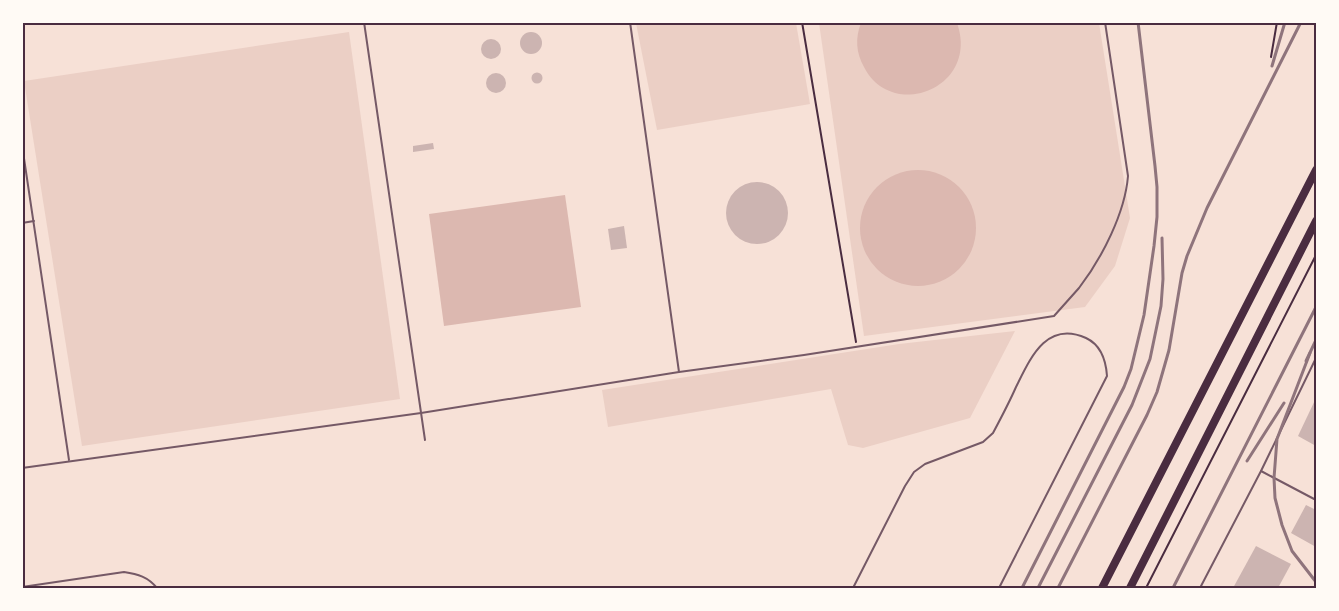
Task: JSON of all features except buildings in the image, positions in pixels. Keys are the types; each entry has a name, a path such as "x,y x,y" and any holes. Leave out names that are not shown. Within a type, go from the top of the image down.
{"highway":[{"path":"1102,588 1317,170"},
{"path":"1130,588 1317,222"}],"lane":[{"path":"364,22 425,440"},
{"path":"630,22 679,372"},
{"path":"22,468 422,413 1054,316 1079,288 1092,269 1121,210 1127,187 1128,176 1105,22"},
{"path":"22,145 69,460"},
{"path":"22,223 34,222"},
{"path":"853,588 914,472 925,464 983,442 993,433 1033,354 1043,343 1053,336 1063,334 1075,334 1088,338 1104,357 1107,376 999,588"},
{"path":"1200,588 1317,358"},
{"path":"1261,471 1317,500"},
{"path":"22,587 124,572 138,574 157,588"}],"path":[{"path":"802,22 857,346"},
{"path":"1271,57 1276,22"},
{"path":"1146,588 1317,255"}],"shaded area":[{"path":"636,23 796,23 810,104 657,130"},
{"path":"819,23 1099,23 1130,218 1115,266 1085,307 864,336"},
{"path":"861,23 957,23 961,46 956,65 945,80 930,90 912,94 894,92 877,84 861,62 857,45"},
{"path":"349,32 400,399 82,446 24,81"},
{"path":"918,170 940,175 959,187 971,206 976,228 971,250 959,269 940,281 918,286 896,281 877,269 865,250 860,228 865,206 877,187 896,175"},
{"path":"565,195 581,307 444,326 429,214"},
{"path":"1015,331 970,418 863,448 848,445 831,389 608,427 602,390 899,344"}],"railway":[{"path":"1022,588 1124,387 1131,369 1144,315 1157,217 1157,187 1138,22"},
{"path":"1272,66 1285,22"},
{"path":"1058,588 1157,392 1169,350 1187,256 1207,208 1301,22"},
{"path":"1038,588 1132,405 1150,359 1161,306 1162,238"},
{"path":"1173,588 1316,307"},
{"path":"1306,361 1316,340"},
{"path":"1310,353 1277,439 1274,478 1275,498 1292,551 1316,582"},
{"path":"1247,461 1284,403"}]}
